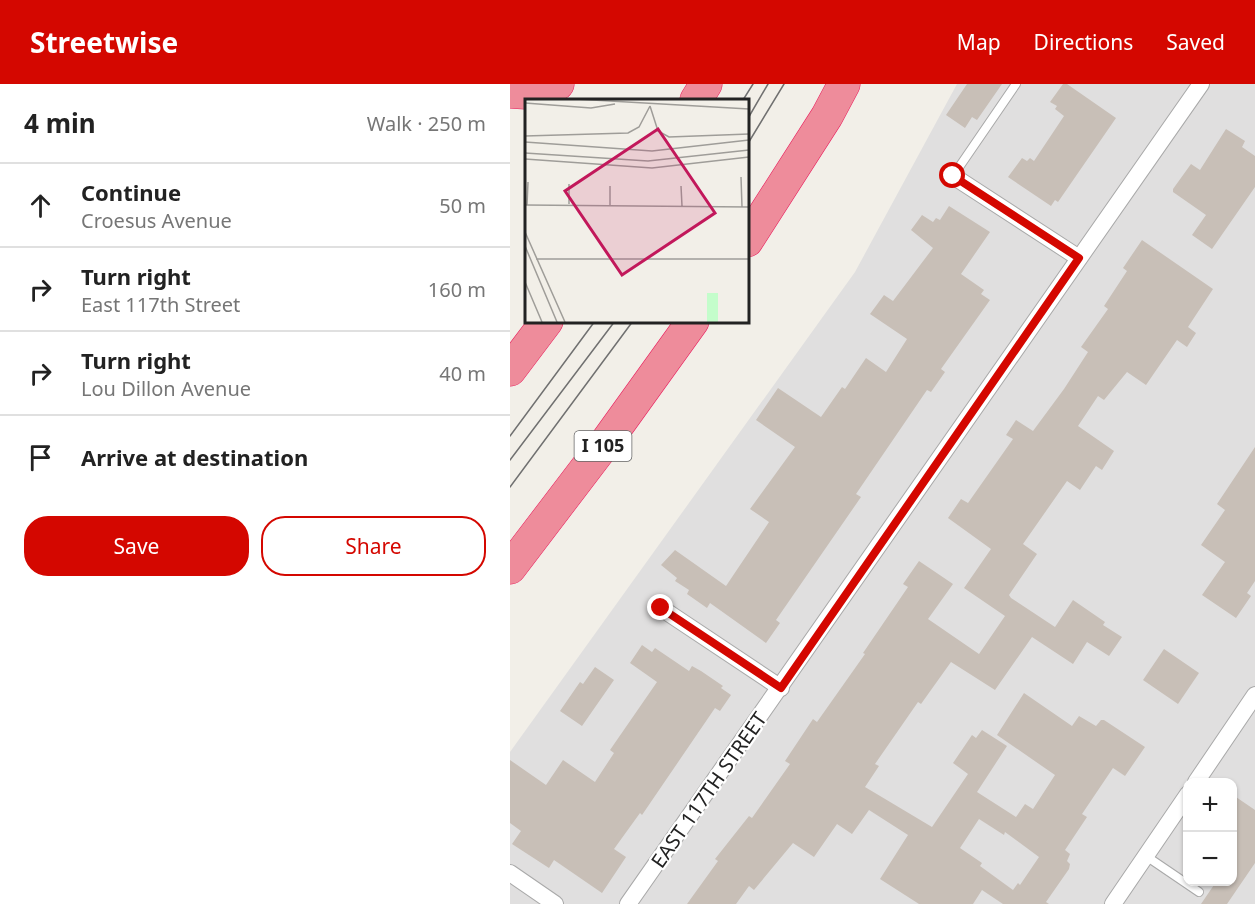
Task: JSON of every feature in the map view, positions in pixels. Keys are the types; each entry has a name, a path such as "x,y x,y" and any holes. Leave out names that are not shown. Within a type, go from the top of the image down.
{"highway":[{"path":"510,92 526,93 558,84"},
{"path":"697,99 706,84"},
{"path":"748,239 844,84"},
{"path":"510,370 546,322"},
{"name":"I 105","path":"510,568 606,442 692,322"}],"street":[{"name":"EAST 117TH STREET","path":"628,904 781,688 1200,84"},
{"path":"953,176 1079,258"},
{"path":"661,608 781,688"},
{"path":"1199,778 1255,694"},
{"path":"1113,904 1183,801"},
{"path":"510,873 555,904"}],"lane":[{"path":"953,176 1016,84"},
{"path":"1146,856 1199,892"}],"shaded area":[{"path":"957,84 1255,84 1255,904 510,904 510,752 855,272"}],"building":[{"path":"967,84 1002,84 977,120 972,117 965,128 946,115"},
{"path":"1063,84 1067,84 1116,118 1058,202 1055,200 1051,206 1008,177 1022,158 1027,161 1030,158 1034,161 1064,116 1055,109 1057,106 1050,102"},
{"path":"1226,129 1245,141 1242,147 1255,156 1255,187 1212,249 1192,235 1206,215 1173,192 1173,189 1191,164 1200,170"},
{"path":"949,206 990,232 961,274 984,290 981,294 990,300 941,369 945,372 931,392 927,390 856,494 861,497 776,620 780,623 766,643 710,603 707,608 687,594 689,590 675,581 677,578 661,565 675,550 726,586 769,522 750,509 795,447 756,420 778,388 821,417 842,387 845,389 866,358 886,372 907,339 870,314 884,295 893,301 933,248 911,230 922,215 933,222 936,218 940,220"},
{"path":"1142,240 1213,289 1188,327 1196,333 1187,347 1177,340 1146,385 1127,372 1104,400 1098,396 1078,426 1114,451 1102,470 1096,466 1080,490 1067,481 1023,544 1037,554 1009,595 1055,627 1073,600 1105,622 1103,625 1122,637 1109,656 1087,642 1073,664 1032,637 995,690 951,662 921,704 918,702 875,764 879,766 865,787 932,827 968,774 953,763 972,735 976,738 982,730 1007,746 977,792 1016,817 1025,804 1033,809 1055,775 997,735 1024,693 1072,726 1079,716 1096,726 1104,720 1145,747 1125,776 1113,768 1082,814 1087,817 1065,850 1070,854 1067,861 1070,864 1069,869 1046,902 1049,904 1003,904 982,890 973,904 919,904 880,879 908,835 869,810 852,834 837,824 814,857 793,843 754,890 749,886 736,904 687,904 718,861 715,859 749,816 752,818 790,764 785,761 813,719 817,722 865,654 863,653 908,587 903,584 919,561 953,584 928,619 979,654 1005,616 964,588 991,549 948,518 961,499 968,503 1013,439 1006,435 1016,420 1033,431 1064,389 1088,352 1081,347 1108,309 1104,306 1127,271 1123,268","holes":["979,819 1004,835 1005,832 1039,857 1020,885 1018,883 1013,890 980,866 982,863 960,848"]},
{"path":"1255,447 1255,581 1247,593 1251,596 1236,618 1202,595 1225,562 1201,545 1225,510 1217,504"},
{"path":"642,645 652,652 655,648 689,671 692,666 701,671 723,686 721,688 731,695 720,711 715,708 642,815 640,813 614,849 626,857 602,893 554,860 549,868 512,844 521,831 510,823 510,760 546,785 563,760 595,782 614,753 610,750 657,682 630,663"},
{"path":"1164,649 1199,673 1178,704 1143,680"},
{"path":"595,667 614,680 582,726 560,711 580,682 583,684"},
{"path":"1237,798 1255,810 1255,863 1227,904 1201,904 1213,886 1237,886"}],"tram line":[{"path":"744,99 753,84"},
{"path":"748,118 768,84"},
{"path":"748,143 784,84"},
{"path":"510,436 594,322"},
{"path":"510,460 614,322"},
{"path":"510,487 632,322"}],"route":[{"path":"661,608 781,688 1079,258 953,176"}]}
